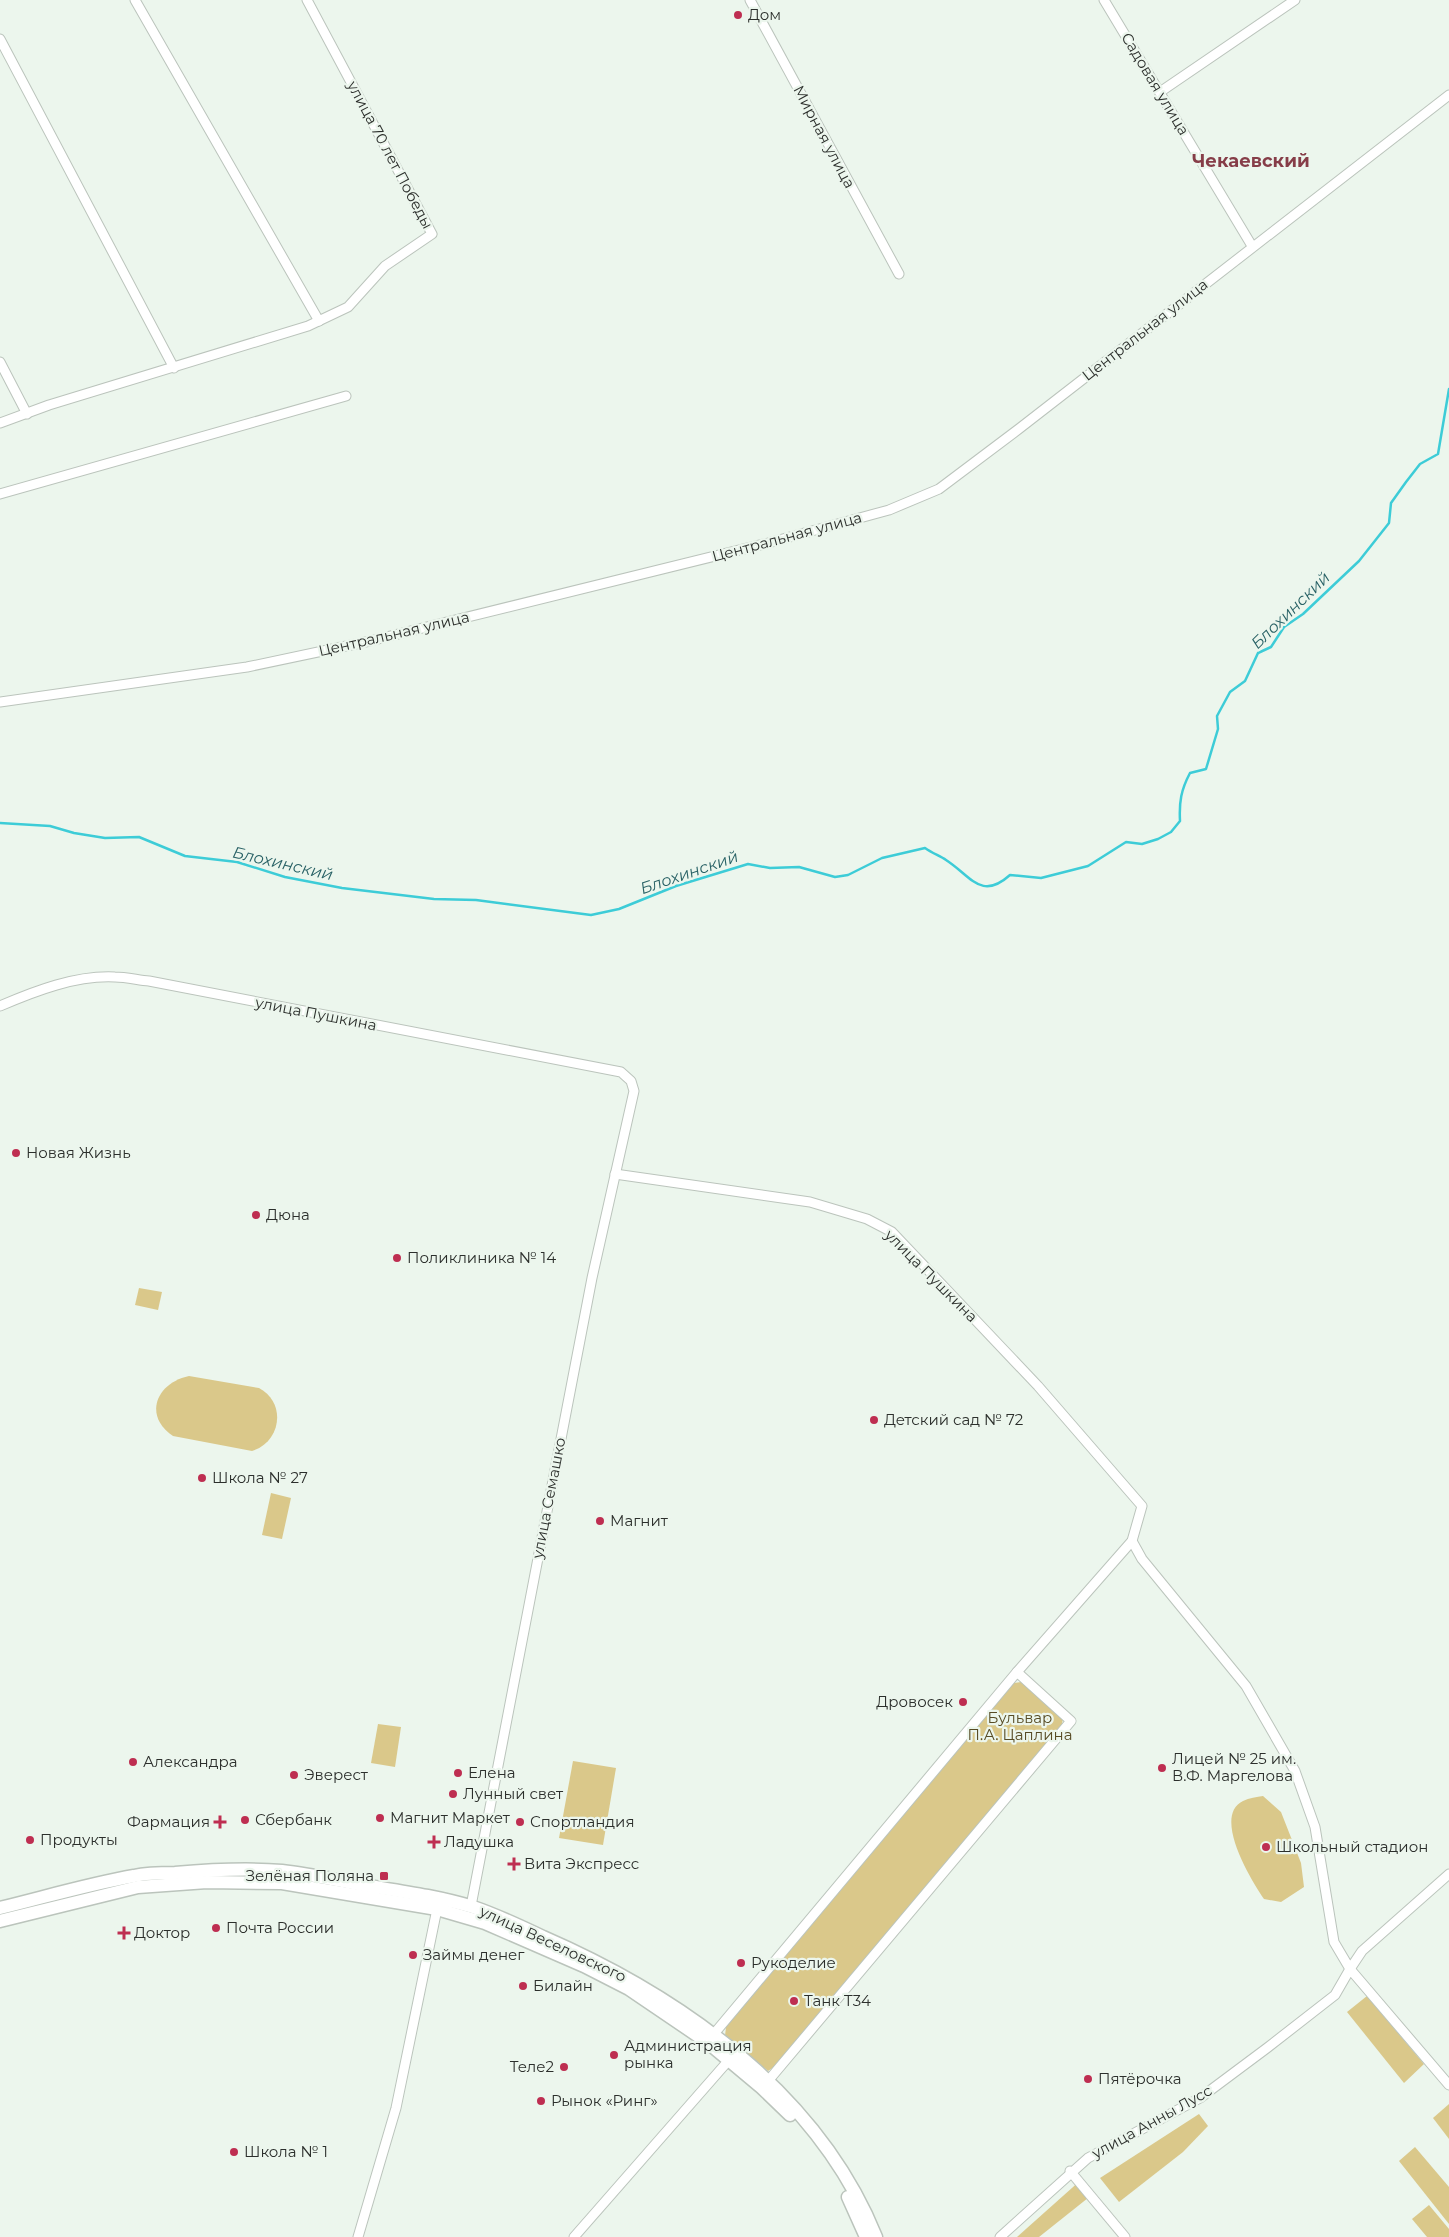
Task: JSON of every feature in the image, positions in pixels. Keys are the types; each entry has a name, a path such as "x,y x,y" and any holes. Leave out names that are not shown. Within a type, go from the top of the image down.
{"main road":[{"name":"улица Веселовского","path":"0,1908 136,1875 207,1870 282,1877 427,1896 470,1912 589,1957 633,1981 674,2007 800,2114 828,2148 854,2190 876,2237"},
{"name":"улица Веселовского","path":"0,1921 138,1887 282,1877 437,1908 470,1912"},
{"name":"улица Веселовского","path":"710,2038 729,2060 765,2085 821,2152 848,2198 866,2237"}],"street":[{"path":"135,0 319,321"},
{"name":"улица 70 лет Победы","path":"0,423 49,405 174,368 319,321 348,307 385,266 432,234 307,0"},
{"name":"Мирная улица","path":"750,0 899,274"},
{"name":"Садовая улица","path":"1104,0 1252,246"},
{"path":"1160,92 1295,0"},
{"path":"0,39 174,368"},
{"name":"Центральная улица","path":"0,702 247,667 370,641 768,543 890,510 939,489 1449,94"},
{"path":"0,362 27,414"},
{"path":"0,494 346,396"},
{"name":"улица Пушкина","path":"0,1006 37,991 90,979 115,977 149,981 621,1072 631,1081"},
{"name":"улица Семашко","path":"470,1912 568,1397 634,1091 631,1081"},
{"name":"улица Пушкина","path":"615,1174 810,1202 868,1219 892,1232 1038,1386 1142,1506 1132,1541"},
{"path":"710,2038 1017,1672 1132,1541 1142,1558 1246,1686 1295,1771 1315,1827 1334,1942 1350,1969 1449,2085"},
{"path":"765,2085 1072,1722 1017,1672"},
{"path":"1350,1969 1362,1951 1449,1874"},
{"path":"358,2237 396,2108 437,1908"},
{"name":"улица Анны Лусс","path":"1000,2237 1070,2171 1103,2148 1200,2098 1335,1995 1350,1969"},
{"path":"574,2237 729,2060"},
{"path":"1070,2171 1125,2237"}],"green space":[{"path":"139,1288 162,1292 158,1310 135,1305"},
{"path":"189,1376 259,1388 268,1395 274,1403 277,1412 277,1422 269,1439 262,1446 252,1451 173,1436 158,1419 157,1401 168,1386"},
{"path":"271,1493 291,1498 282,1539 262,1535"},
{"name":"Бульвар П.А. Цаплина","path":"1021,1682 1063,1719 1061,1728 774,2067 768,2071 725,2036 726,2027 1014,1683"},
{"path":"378,1724 401,1727 395,1767 371,1763"},
{"path":"573,1761 616,1768 603,1845 559,1838"},
{"name":"Школьный стадион","path":"1263,1796 1281,1812 1301,1863 1304,1887 1281,1902 1264,1899 1243,1864 1233,1834 1231,1820 1234,1809 1243,1801"},
{"path":"1367,1996 1424,2064 1404,2083 1347,2012"},
{"path":"1449,2104 1449,2139 1433,2118"},
{"path":"1199,2114 1208,2126 1183,2152 1119,2202 1100,2178"},
{"path":"1415,2147 1449,2187 1449,2224 1399,2161"},
{"path":"1082,2179 1093,2194 1039,2237 1017,2237"},
{"path":"1429,2205 1449,2229 1449,2237 1427,2237 1412,2219"}],"waterway":[{"name":"Блохинский","path":"0,823 50,826 74,833 105,838 139,837 185,856 237,862 285,877 342,888 434,899 476,900 591,915 619,909 676,886 748,864 770,868 799,867 835,877 848,875 882,858 925,848 955,866 976,883 984,886 991,886 1010,875 1041,878 1088,866 1126,842 1142,844 1158,839 1171,832 1180,821 1180,802 1184,785 1190,773 1206,769 1218,729 1217,716 1230,692 1245,681 1258,653 1271,647 1284,627 1303,614 1359,561 1389,523 1391,503 1420,464 1438,454 1449,389"}],"place":[{"name":"Дом","path":"738,15"},
{"name":"Новая Жизнь","path":"16,1153"},
{"name":"Дюна","path":"256,1215"},
{"name":"Поликлиника № 14","path":"397,1258"},
{"name":"Детский сад № 72","path":"874,1420"},
{"name":"Школа № 27","path":"202,1478"},
{"name":"Магнит","path":"600,1521"},
{"name":"Дровосек","path":"963,1702"},
{"name":"Александра","path":"133,1762"},
{"name":"Лицей № 25 им. В.Ф. Маргелова","path":"1162,1768"},
{"name":"Елена","path":"458,1773"},
{"name":"Эверест","path":"294,1775"},
{"name":"Лунный свет","path":"453,1794"},
{"name":"Магнит Маркет","path":"380,1818"},
{"name":"Сбербанк","path":"245,1820"},
{"name":"Фармация","path":"220,1822"},
{"name":"Спортландия","path":"520,1822"},
{"name":"Продукты","path":"30,1840"},
{"name":"Ладушка","path":"434,1842"},
{"name":"Школьный стадион","path":"1266,1847"},
{"name":"Вита Экспресс","path":"514,1864"},
{"name":"Зелёная Поляна","path":"384,1876"},
{"name":"Почта России","path":"216,1928"},
{"name":"Доктор","path":"124,1933"},
{"name":"Займы денег","path":"413,1955"},
{"name":"Рукоделие","path":"741,1963"},
{"name":"Билайн","path":"523,1986"},
{"name":"Танк T34","path":"794,2001"},
{"name":"Администрация рынка","path":"614,2055"},
{"name":"Теле2","path":"564,2067"},
{"name":"Пятёрочка","path":"1088,2079"},
{"name":"Рынок «Ринг»","path":"541,2101"},
{"name":"Школа № 1","path":"234,2152"}],"district":[{"name":"Чекаевский","path":"1251,161"}]}
